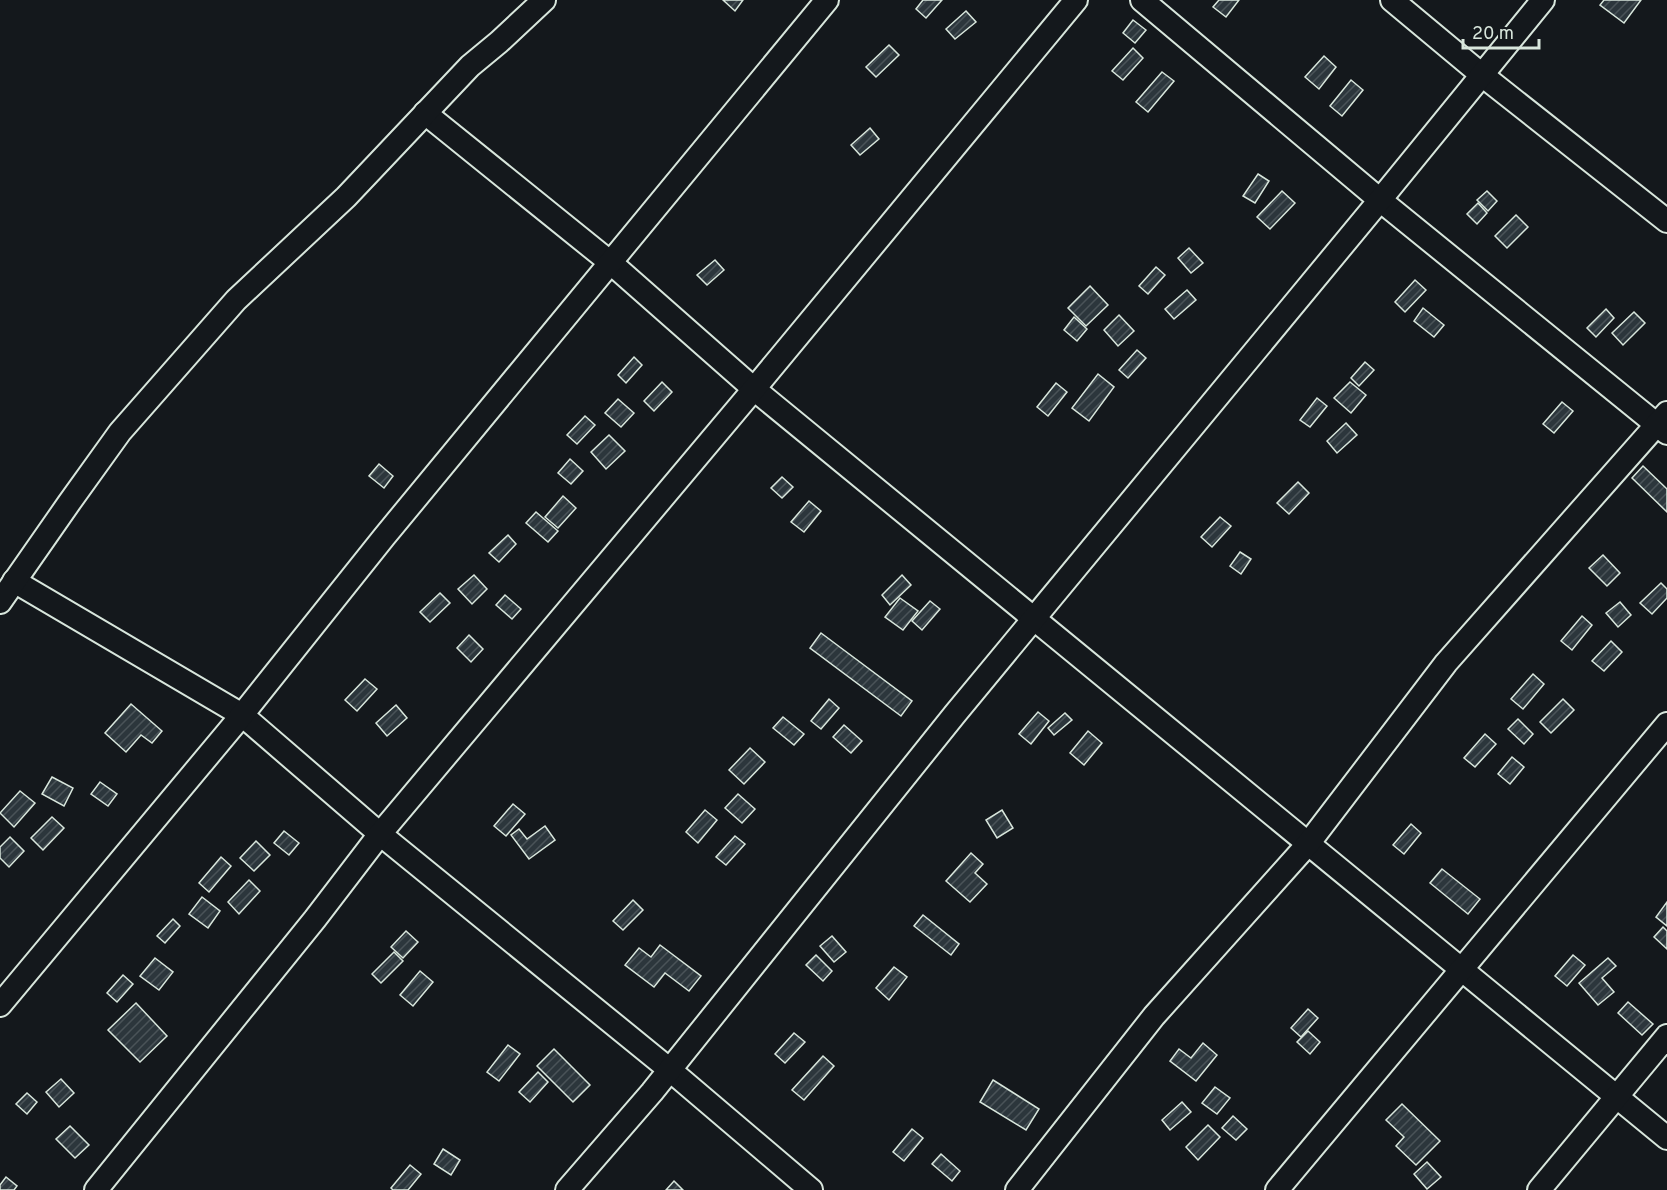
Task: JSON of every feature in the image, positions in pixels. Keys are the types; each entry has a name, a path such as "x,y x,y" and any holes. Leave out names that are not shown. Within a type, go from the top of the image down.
{"street":[{"path":"0,602 120,432 213,326 237,300 346,197 470,66 544,0"},
{"path":"0,1005 242,715 384,537 827,0"},
{"path":"96,1190 315,919 380,834 754,389 1076,0"},
{"path":"1017,1190 1154,1016 1308,844 1446,663 1664,424 1380,200 1142,0"},
{"path":"1392,0 1482,75 1667,221"},
{"path":"567,1190 670,1070 954,714 1543,0"},
{"path":"425,112 611,264 754,389 1667,1138"},
{"path":"14,581 242,715 380,834 670,1070 811,1190"},
{"path":"1277,1190 1667,724"},
{"path":"1539,1190 1667,1036"}],"building":[{"path":"723,0 743,0 735,11"},
{"path":"923,0 942,0 926,18 916,9"},
{"path":"1219,0 1239,0 1226,17 1213,7"},
{"path":"1604,0 1641,0 1624,23 1600,5"},
{"path":"966,11 976,22 955,39 946,29"},
{"path":"1133,20 1146,30 1135,43 1123,33"},
{"path":"889,45 899,55 876,77 866,67"},
{"path":"1133,48 1143,58 1123,80 1112,71"},
{"path":"1324,56 1336,67 1319,89 1305,77"},
{"path":"1162,72 1174,81 1148,112 1136,102"},
{"path":"1351,80 1363,90 1342,116 1330,106"},
{"path":"870,128 879,139 860,155 851,145"},
{"path":"1258,174 1269,181 1255,203 1243,196"},
{"path":"1282,191 1295,203 1270,229 1257,217"},
{"path":"1487,191 1497,201 1488,211 1477,200"},
{"path":"1478,203 1487,213 1477,224 1467,214"},
{"path":"1516,215 1528,227 1507,248 1495,236"},
{"path":"1189,248 1203,263 1191,273 1178,258"},
{"path":"715,260 724,270 707,285 697,275"},
{"path":"1156,267 1165,275 1148,294 1139,286"},
{"path":"1415,280 1426,290 1405,312 1395,302"},
{"path":"1090,286 1108,305 1086,326 1068,308"},
{"path":"1187,290 1196,300 1174,319 1165,309"},
{"path":"1423,308 1444,325 1434,337 1414,321"},
{"path":"1606,309 1614,318 1596,337 1587,328"},
{"path":"1634,312 1645,323 1623,345 1612,333"},
{"path":"1119,315 1134,331 1118,346 1104,330"},
{"path":"1074,317 1087,329 1077,341 1064,330"},
{"path":"1137,350 1146,358 1128,378 1119,370"},
{"path":"634,357 642,365 626,383 618,375"},
{"path":"1365,362 1374,370 1359,386 1351,378"},
{"path":"1098,374 1114,387 1089,421 1072,408"},
{"path":"662,382 672,392 654,411 644,401"},
{"path":"1350,382 1366,395 1351,413 1334,398"},
{"path":"1056,383 1067,392 1048,416 1037,407"},
{"path":"1317,398 1327,406 1310,427 1300,420"},
{"path":"618,399 634,413 621,427 605,413"},
{"path":"1562,402 1573,411 1554,433 1543,424"},
{"path":"585,416 595,425 577,444 567,435"},
{"path":"1346,423 1357,435 1337,453 1327,441"},
{"path":"609,435 625,451 606,469 591,452"},
{"path":"570,459 583,471 571,484 558,473"},
{"path":"379,464 393,476 384,488 369,476"},
{"path":"1643,466 1667,489 1667,512 1632,478"},
{"path":"782,477 793,487 782,498 771,488"},
{"path":"1298,482 1309,493 1289,514 1277,503"},
{"path":"563,496 576,508 558,528 545,517"},
{"path":"809,501 821,511 804,532 791,522"},
{"path":"536,512 558,531 548,542 526,523"},
{"path":"1220,517 1231,526 1212,547 1201,537"},
{"path":"508,535 516,544 499,562 489,553"},
{"path":"1240,552 1251,559 1241,574 1230,566"},
{"path":"1603,555 1620,573 1607,586 1589,568"},
{"path":"474,575 487,589 472,604 458,589"},
{"path":"902,575 911,585 890,605 882,595"},
{"path":"1661,583 1667,589 1667,598 1652,614 1640,603"},
{"path":"440,593 450,603 430,622 420,612"},
{"path":"505,595 521,609 512,619 496,605"},
{"path":"900,598 918,611 903,630 885,617"},
{"path":"930,601 940,609 922,630 912,621"},
{"path":"1620,602 1631,615 1618,627 1606,613"},
{"path":"1582,616 1592,625 1572,650 1561,641"},
{"path":"821,633 912,701 901,716 810,648"},
{"path":"469,635 483,649 471,662 457,648"},
{"path":"1611,641 1622,652 1604,671 1592,661"},
{"path":"1533,674 1544,684 1523,709 1511,699"},
{"path":"365,679 377,689 357,711 345,700"},
{"path":"829,699 839,708 821,729 811,721"},
{"path":"1563,699 1574,710 1551,733 1540,722"},
{"path":"131,704 162,731 152,743 141,735 126,752 105,733"},
{"path":"396,705 407,718 387,736 376,723"},
{"path":"1038,712 1049,721 1031,744 1019,734"},
{"path":"1065,713 1072,720 1054,735 1048,728"},
{"path":"783,717 804,734 794,745 773,728"},
{"path":"1518,719 1533,734 1524,744 1508,729"},
{"path":"844,725 862,741 851,753 833,737"},
{"path":"1088,731 1102,743 1084,765 1070,753"},
{"path":"1485,734 1496,744 1475,767 1464,758"},
{"path":"750,748 765,762 744,784 729,770"},
{"path":"1512,757 1524,767 1510,784 1498,774"},
{"path":"52,777 73,788 64,806 42,794"},
{"path":"100,782 117,794 108,806 91,794"},
{"path":"20,791 35,803 14,827 0,813"},
{"path":"738,794 755,809 742,823 725,808"},
{"path":"513,804 525,814 506,836 494,826"},
{"path":"705,810 717,820 698,843 686,832"},
{"path":"1002,810 1013,828 997,838 986,820"},
{"path":"52,817 64,828 43,850 31,838"},
{"path":"1411,824 1421,833 1404,854 1393,845"},
{"path":"545,826 555,840 529,859 511,835 519,829 527,839"},
{"path":"284,831 299,843 289,855 274,843"},
{"path":"735,836 745,844 726,865 716,857"},
{"path":"10,837 24,851 9,867 0,858 0,847"},
{"path":"256,841 270,855 254,871 240,858"},
{"path":"971,853 983,864 975,873 987,884 970,902 946,881"},
{"path":"221,857 231,866 209,892 199,883"},
{"path":"1442,869 1480,899 1468,914 1430,883"},
{"path":"249,880 260,891 239,914 228,902"},
{"path":"202,897 220,911 208,928 189,914"},
{"path":"633,900 643,910 623,930 613,921"},
{"path":"1667,902 1667,926 1656,917"},
{"path":"923,915 959,944 951,955 914,926"},
{"path":"173,919 180,926 165,943 157,936"},
{"path":"1663,927 1667,931 1667,949 1654,937"},
{"path":"406,931 418,942 403,958 391,947"},
{"path":"832,936 846,952 834,962 820,946"},
{"path":"660,945 701,976 689,991 665,973 654,987 625,965 639,948 651,957"},
{"path":"394,952 403,961 381,983 372,974"},
{"path":"816,955 832,971 823,981 806,965"},
{"path":"1573,955 1585,965 1567,986 1555,976"},
{"path":"155,958 173,972 159,990 140,976"},
{"path":"1608,958 1616,966 1602,978 1614,992 1598,1005 1579,983"},
{"path":"894,967 907,977 889,1000 876,988"},
{"path":"420,971 433,982 413,1006 400,995"},
{"path":"123,975 133,984 117,1002 107,993"},
{"path":"1628,1002 1653,1024 1642,1035 1618,1013"},
{"path":"136,1003 167,1036 140,1062 108,1030"},
{"path":"1308,1009 1318,1018 1301,1037 1291,1028"},
{"path":"1308,1031 1320,1042 1310,1054 1297,1042"},
{"path":"794,1033 805,1042 785,1063 775,1054"},
{"path":"1203,1043 1217,1055 1196,1081 1170,1061 1179,1049 1191,1058"},
{"path":"508,1045 520,1054 499,1081 487,1072"},
{"path":"554,1049 590,1085 573,1102 537,1066"},
{"path":"823,1056 834,1066 804,1100 792,1090"},
{"path":"538,1072 548,1082 530,1102 519,1092"},
{"path":"61,1079 74,1093 59,1107 46,1092"},
{"path":"993,1080 1039,1109 1026,1130 980,1102"},
{"path":"1215,1087 1230,1098 1217,1114 1202,1103"},
{"path":"27,1093 37,1102 27,1114 16,1104"},
{"path":"1182,1102 1191,1112 1170,1130 1162,1120"},
{"path":"1402,1104 1440,1141 1416,1165 1396,1146 1404,1137 1386,1120"},
{"path":"1233,1116 1247,1129 1236,1140 1222,1128"},
{"path":"1208,1125 1220,1137 1198,1160 1186,1147"},
{"path":"70,1126 89,1145 75,1158 56,1139"},
{"path":"912,1129 923,1138 904,1161 893,1152"},
{"path":"443,1149 460,1160 451,1175 434,1164"},
{"path":"941,1154 960,1171 952,1181 932,1164"},
{"path":"1427,1162 1441,1177 1427,1189 1414,1174"},
{"path":"410,1165 421,1174 408,1190 393,1190 391,1188"},
{"path":"6,1177 17,1186 14,1190 0,1190 0,1185"},
{"path":"674,1181 683,1190 666,1190"}]}
